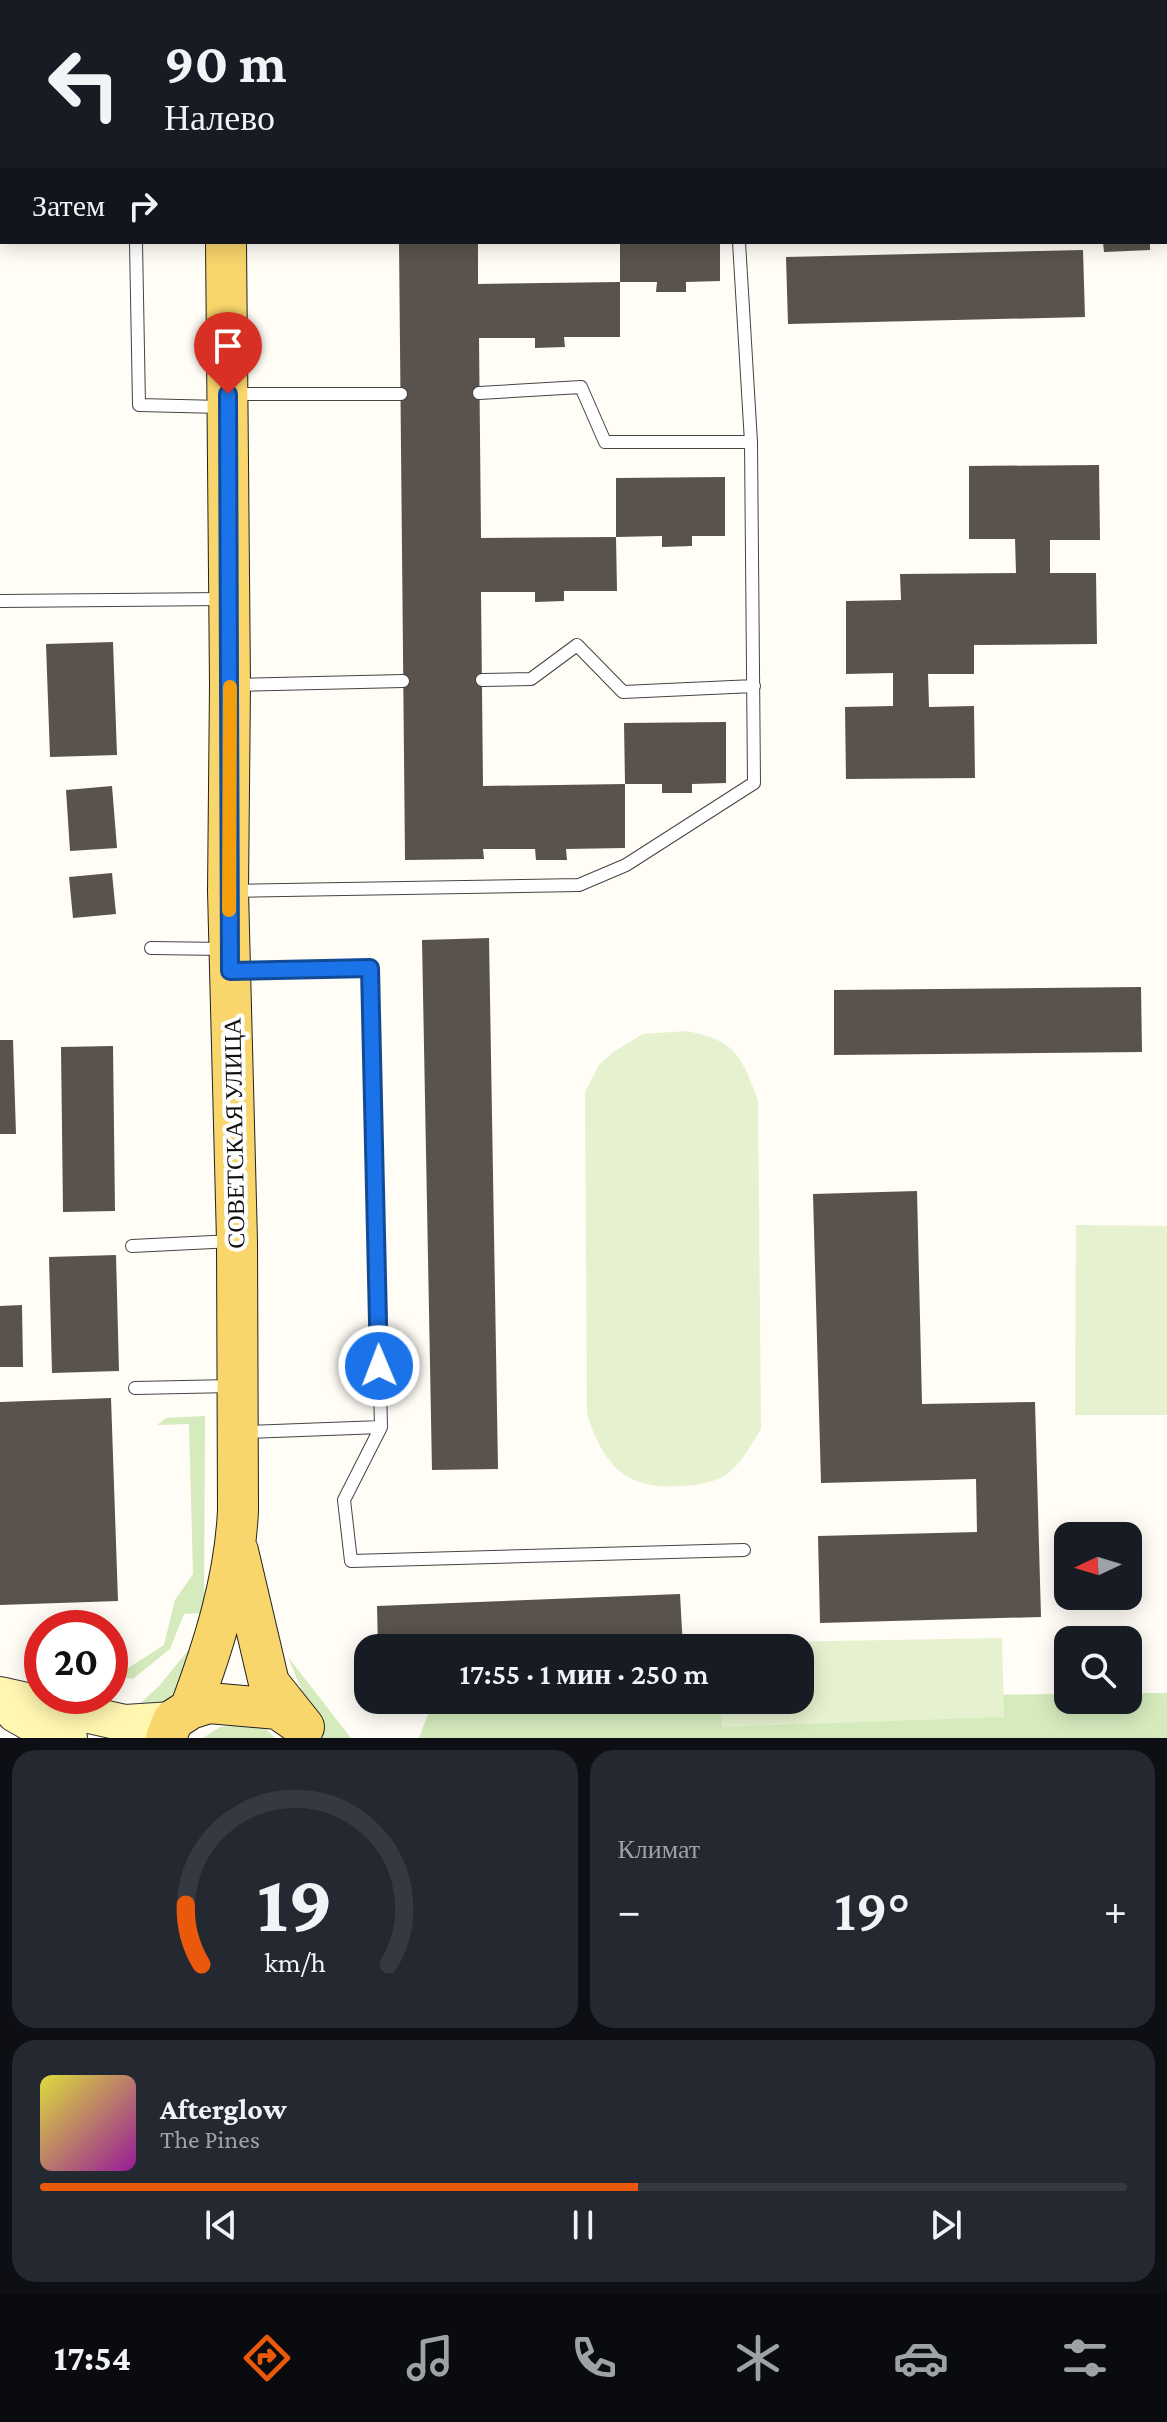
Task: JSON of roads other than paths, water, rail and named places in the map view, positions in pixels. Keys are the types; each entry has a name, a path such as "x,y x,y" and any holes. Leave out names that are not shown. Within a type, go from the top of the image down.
{"main road":[{"name":"СОВЕТСКАЯ УЛИЦА","path":"226,244 230,685 228,891 237,1241 237,1543"},
{"path":"176,1722 209,1657 237,1543"},
{"path":"237,1543 269,1683 306,1733"},
{"path":"176,1722 209,1703 255,1705 278,1709 306,1733"}],"street":[{"path":"0,1695 125,1723 176,1722"},
{"path":"0,1706 69,1738"}],"lane":[{"path":"136,244 139,405 401,394"},
{"path":"228,891 579,885 626,865 754,783 751,442 739,244"},
{"path":"479,393 581,387 605,442 751,442"},
{"path":"0,601 229,599"},
{"path":"482,680 531,679 577,645 623,692 754,686"},
{"path":"230,685 403,681"},
{"path":"151,948 230,960 370,968 381,1427 344,1500 351,1561 744,1550"},
{"path":"132,1246 237,1241"},
{"path":"135,1388 238,1386"},
{"path":"238,1432 381,1427"}]}
